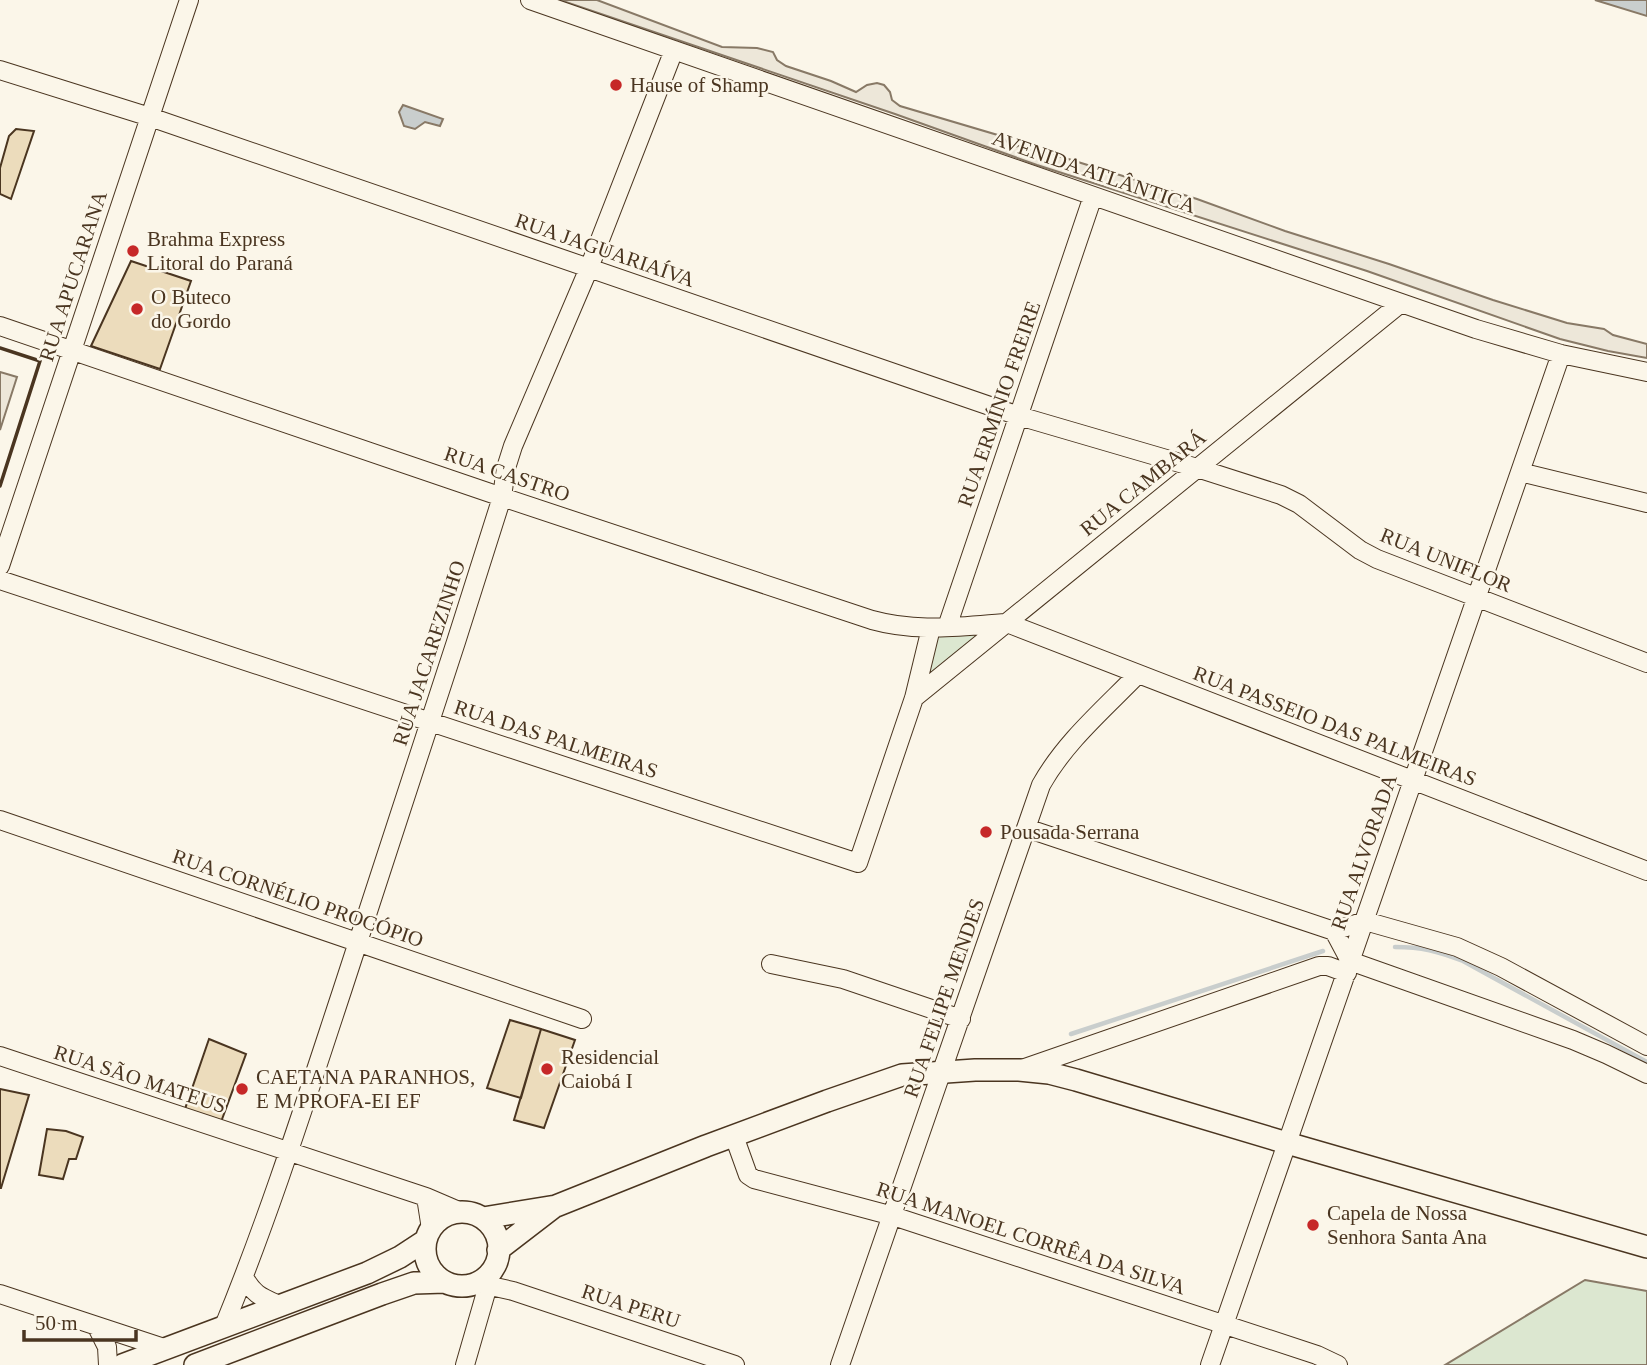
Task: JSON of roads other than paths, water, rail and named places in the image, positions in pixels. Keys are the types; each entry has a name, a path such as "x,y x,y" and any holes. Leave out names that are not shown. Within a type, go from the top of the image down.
{"main road":[{"path":"483,1219 556,1206 734,1136 902,1075 1019,1070 1049,1073 1076,1080 1647,1247"},
{"path":"428,1234 425,1252 435,1275 445,1282 464,1286 488,1272 556,1206"},
{"path":"122,1365 367,1273 400,1257 449,1214 472,1213 492,1227 497,1238 488,1272"},
{"path":"195,1365 414,1283 445,1282"}],"street":[{"name":"RUA APUCARANA","path":"0,566 189,0"},
{"name":"AVENIDA ATLÂNTICA","path":"530,0 1476,329 1561,354 1647,372"},
{"name":"RUA JACAREZINHO","path":"224,1326 289,1152 432,722 502,497 506,468 513,446 589,268 674,50"},
{"name":"RUA JAGUARIAÍVA","path":"0,70 150,117 1019,416 1197,468"},
{"name":"RUA ERMÍNIO FREIRE","path":"858,863 939,628 1019,416 1093,195"},
{"name":"RUA CAMBARÁ","path":"914,698 1401,303"},
{"name":"RUA CASTRO","path":"0,326 872,620 893,626 939,628 1007,623"},
{"name":"RUA ALVORADA","path":"1210,1365 1561,354"},
{"name":"RUA UNIFLOR","path":"1197,468 1281,495 1299,504 1360,550 1377,559 1647,663"},
{"path":"1520,472 1647,503"},
{"name":"RUA DAS PALMEIRAS","path":"0,580 858,863"},
{"name":"RUA PASSEIO DAS PALMEIRAS","path":"1007,623 1647,871"},
{"name":"RUA FELIPE MENDES","path":"840,1365 1041,785 1065,749 1138,674"},
{"name":"RUA CORNÉLIO PROCÓPIO","path":"0,820 582,1019"},
{"path":"1026,828 1334,931 1364,921 1438,941 1477,955 1513,973 1647,1046"},
{"path":"1334,931 1348,967"},
{"path":"771,964 844,979 961,1019"},
{"path":"1019,1070 1319,966 1328,966 1348,967 1552,1032 1647,1074"},
{"name":"RUA SÃO MATEUS","path":"0,1056 426,1197 461,1212"},
{"name":"RUA MANOEL CORRÊA DA SILVA","path":"734,1136 748,1175 754,1179 893,1216 1317,1355 1338,1365"},
{"path":"426,1197 428,1234"},
{"path":"465,1365 483,1307 479,1293 488,1272"},
{"name":"RUA PERU","path":"488,1272 513,1291 734,1365"},
{"path":"244,1277 259,1296 279,1305"},
{"path":"0,1294 167,1349"},
{"path":"97,1327 107,1347 108,1365"}],"waterway":[{"path":"1395,947 1429,950 1463,961 1647,1062"},
{"path":"1071,1034 1323,951"}],"place":[{"name":"Hause of Shamp","path":"616,85"},
{"name":"Brahma Express Litoral do Paraná","path":"133,251"},
{"name":"O Buteco do Gordo","path":"137,309"},
{"name":"Pousada Serrana","path":"986,832"},
{"name":"Residencial Caiobá I","path":"547,1069"},
{"name":"CAETANA PARANHOS, E M PROFA-EI EF","path":"242,1089"},
{"name":"Capela de Nossa Senhora Santa Ana","path":"1313,1225"}]}
